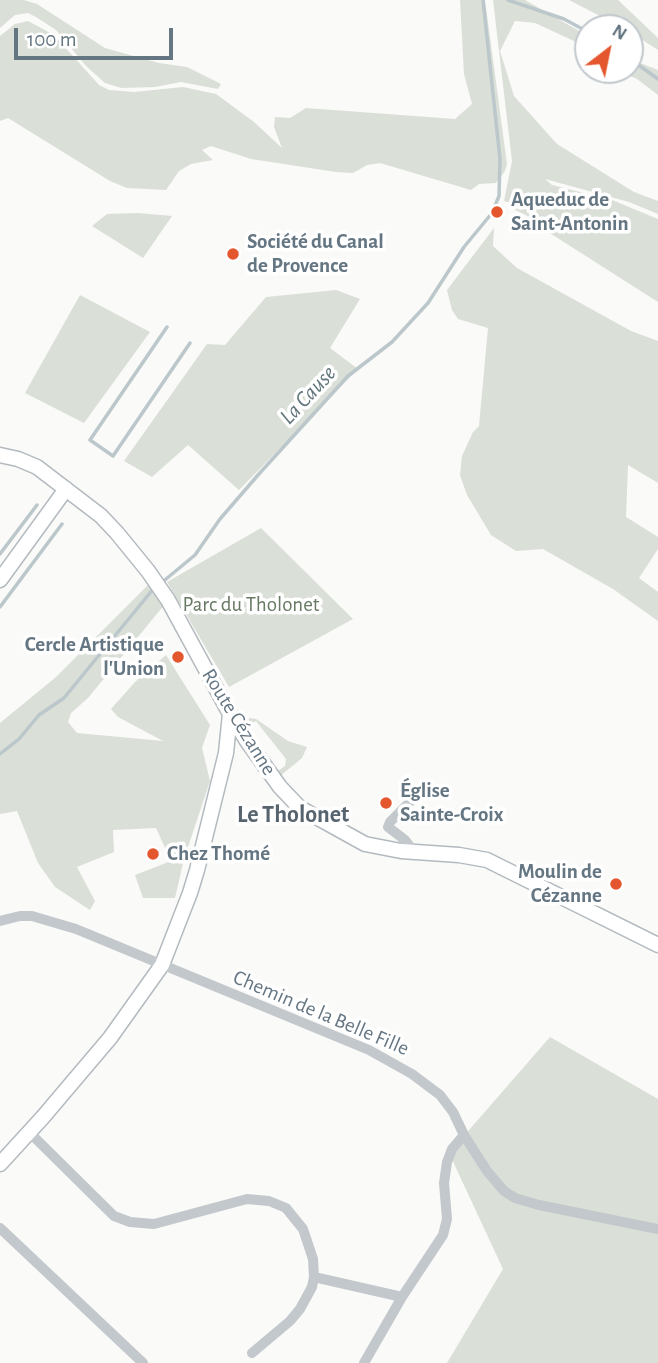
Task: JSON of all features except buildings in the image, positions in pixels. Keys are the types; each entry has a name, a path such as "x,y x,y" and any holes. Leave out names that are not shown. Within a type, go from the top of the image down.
{"street":[{"name":"Route Cézanne","path":"0,455 32,465 108,523 168,600 230,714 279,787 300,808 365,844 487,860 658,945"},
{"path":"0,580 66,489"},
{"path":"0,1164 123,1021 162,965 197,870 226,753 230,714"},
{"path":"414,852 405,840 388,827 420,792"},
{"name":"Chemin de la Belle Fille","path":"0,921 32,916 76,929 340,1037 400,1066 440,1095 453,1112 487,1171 504,1191 515,1198 658,1229"},
{"path":"29,1132 107,1210 130,1222 165,1222 258,1198 278,1204 293,1216 303,1229 313,1259 312,1287 290,1321 251,1353"},
{"path":"364,1363 447,1227 444,1183 447,1162 452,1149 464,1135"},
{"path":"0,1228 143,1363"},
{"path":"314,1277 402,1297"}],"green space":[{"path":"0,0 24,0 37,4 105,48 159,63 187,67 221,84 218,89 181,82 155,87 121,88 105,83 86,66 56,30 36,17 28,13 15,15 0,28"},
{"path":"460,0 485,0 507,164 496,183 479,184 471,190 380,163 367,165 353,173 336,172 251,159 211,146 202,150 213,160 191,164 179,171 166,190 127,188 110,181 8,118 0,121 0,36 15,24 28,21 54,35 99,85 109,90 134,92 183,87 216,94 254,122 282,148 274,127 275,117 290,118 306,108 455,119 472,104 464,74"},
{"path":"493,0 525,0 574,28 574,41 535,23 515,21 500,51 514,96 557,144 634,192 658,201 658,214 629,202 545,179 552,185 612,200 658,219 658,302 545,230 532,218 511,208 511,203 504,201 512,161"},
{"path":"569,0 618,0 633,14 596,14"},
{"path":"644,25 658,38 658,50 644,41"},
{"path":"644,64 658,70 658,95 644,84"},
{"path":"107,214 172,216 143,258 92,226"},
{"path":"494,228 493,246 517,268 631,331 658,341 658,483 628,465 626,517 658,537 658,549 639,578 658,592 658,621 613,589 543,549 516,551 491,535 467,495 460,475 462,456 473,432 479,426 488,328 458,319 452,310 447,290"},
{"path":"336,290 360,299 330,348 358,369 239,490 188,445 152,477 124,461 207,344 225,345 266,297"},
{"path":"80,295 150,332 84,423 25,393"},
{"name":"Parc du Tholonet","path":"261,528 353,619 229,687 167,582"},
{"path":"150,583 165,604 88,698 71,713 68,722 77,733 163,741 118,717 111,709 135,682 166,655 210,725 202,748 210,781 184,859 175,898 143,898 135,875 171,861 156,828 113,830 114,852 77,867 95,901 90,910 55,887 38,863 17,811 0,814 0,723 56,677"},
{"path":"250,718 256,719 288,741 307,747 302,758 279,777 275,773 285,766 286,759 256,721 245,727 243,723"},
{"path":"550,1037 658,1099 658,1363 447,1363 503,1269 449,1153"}],"waterway":[{"name":"La Cause","path":"160,584 195,555 220,519 348,376 392,342 428,303 464,247 492,213 499,196 500,159 483,0"},
{"path":"508,0 574,24"},
{"path":"644,69 658,79"},
{"path":"167,327 90,440 113,456 190,343"},
{"path":"0,554 37,505"},
{"path":"0,607 62,524"},
{"name":"La Cause","path":"0,754 19,739 39,715 64,698 154,588"}],"place":[{"name":"Aqueduc de Saint-Antonin","path":"497,212"},
{"name":"Société du Canal de Provence","path":"233,254"},
{"name":"Cercle Artistique l'Union","path":"178,657"},
{"name":"Église Sainte-Croix","path":"386,803"},
{"name":"Chez Thomé","path":"153,854"},
{"name":"Moulin de Cézanne","path":"616,884"}],"district":[{"name":"Le Tholonet","path":"293,815"}]}
